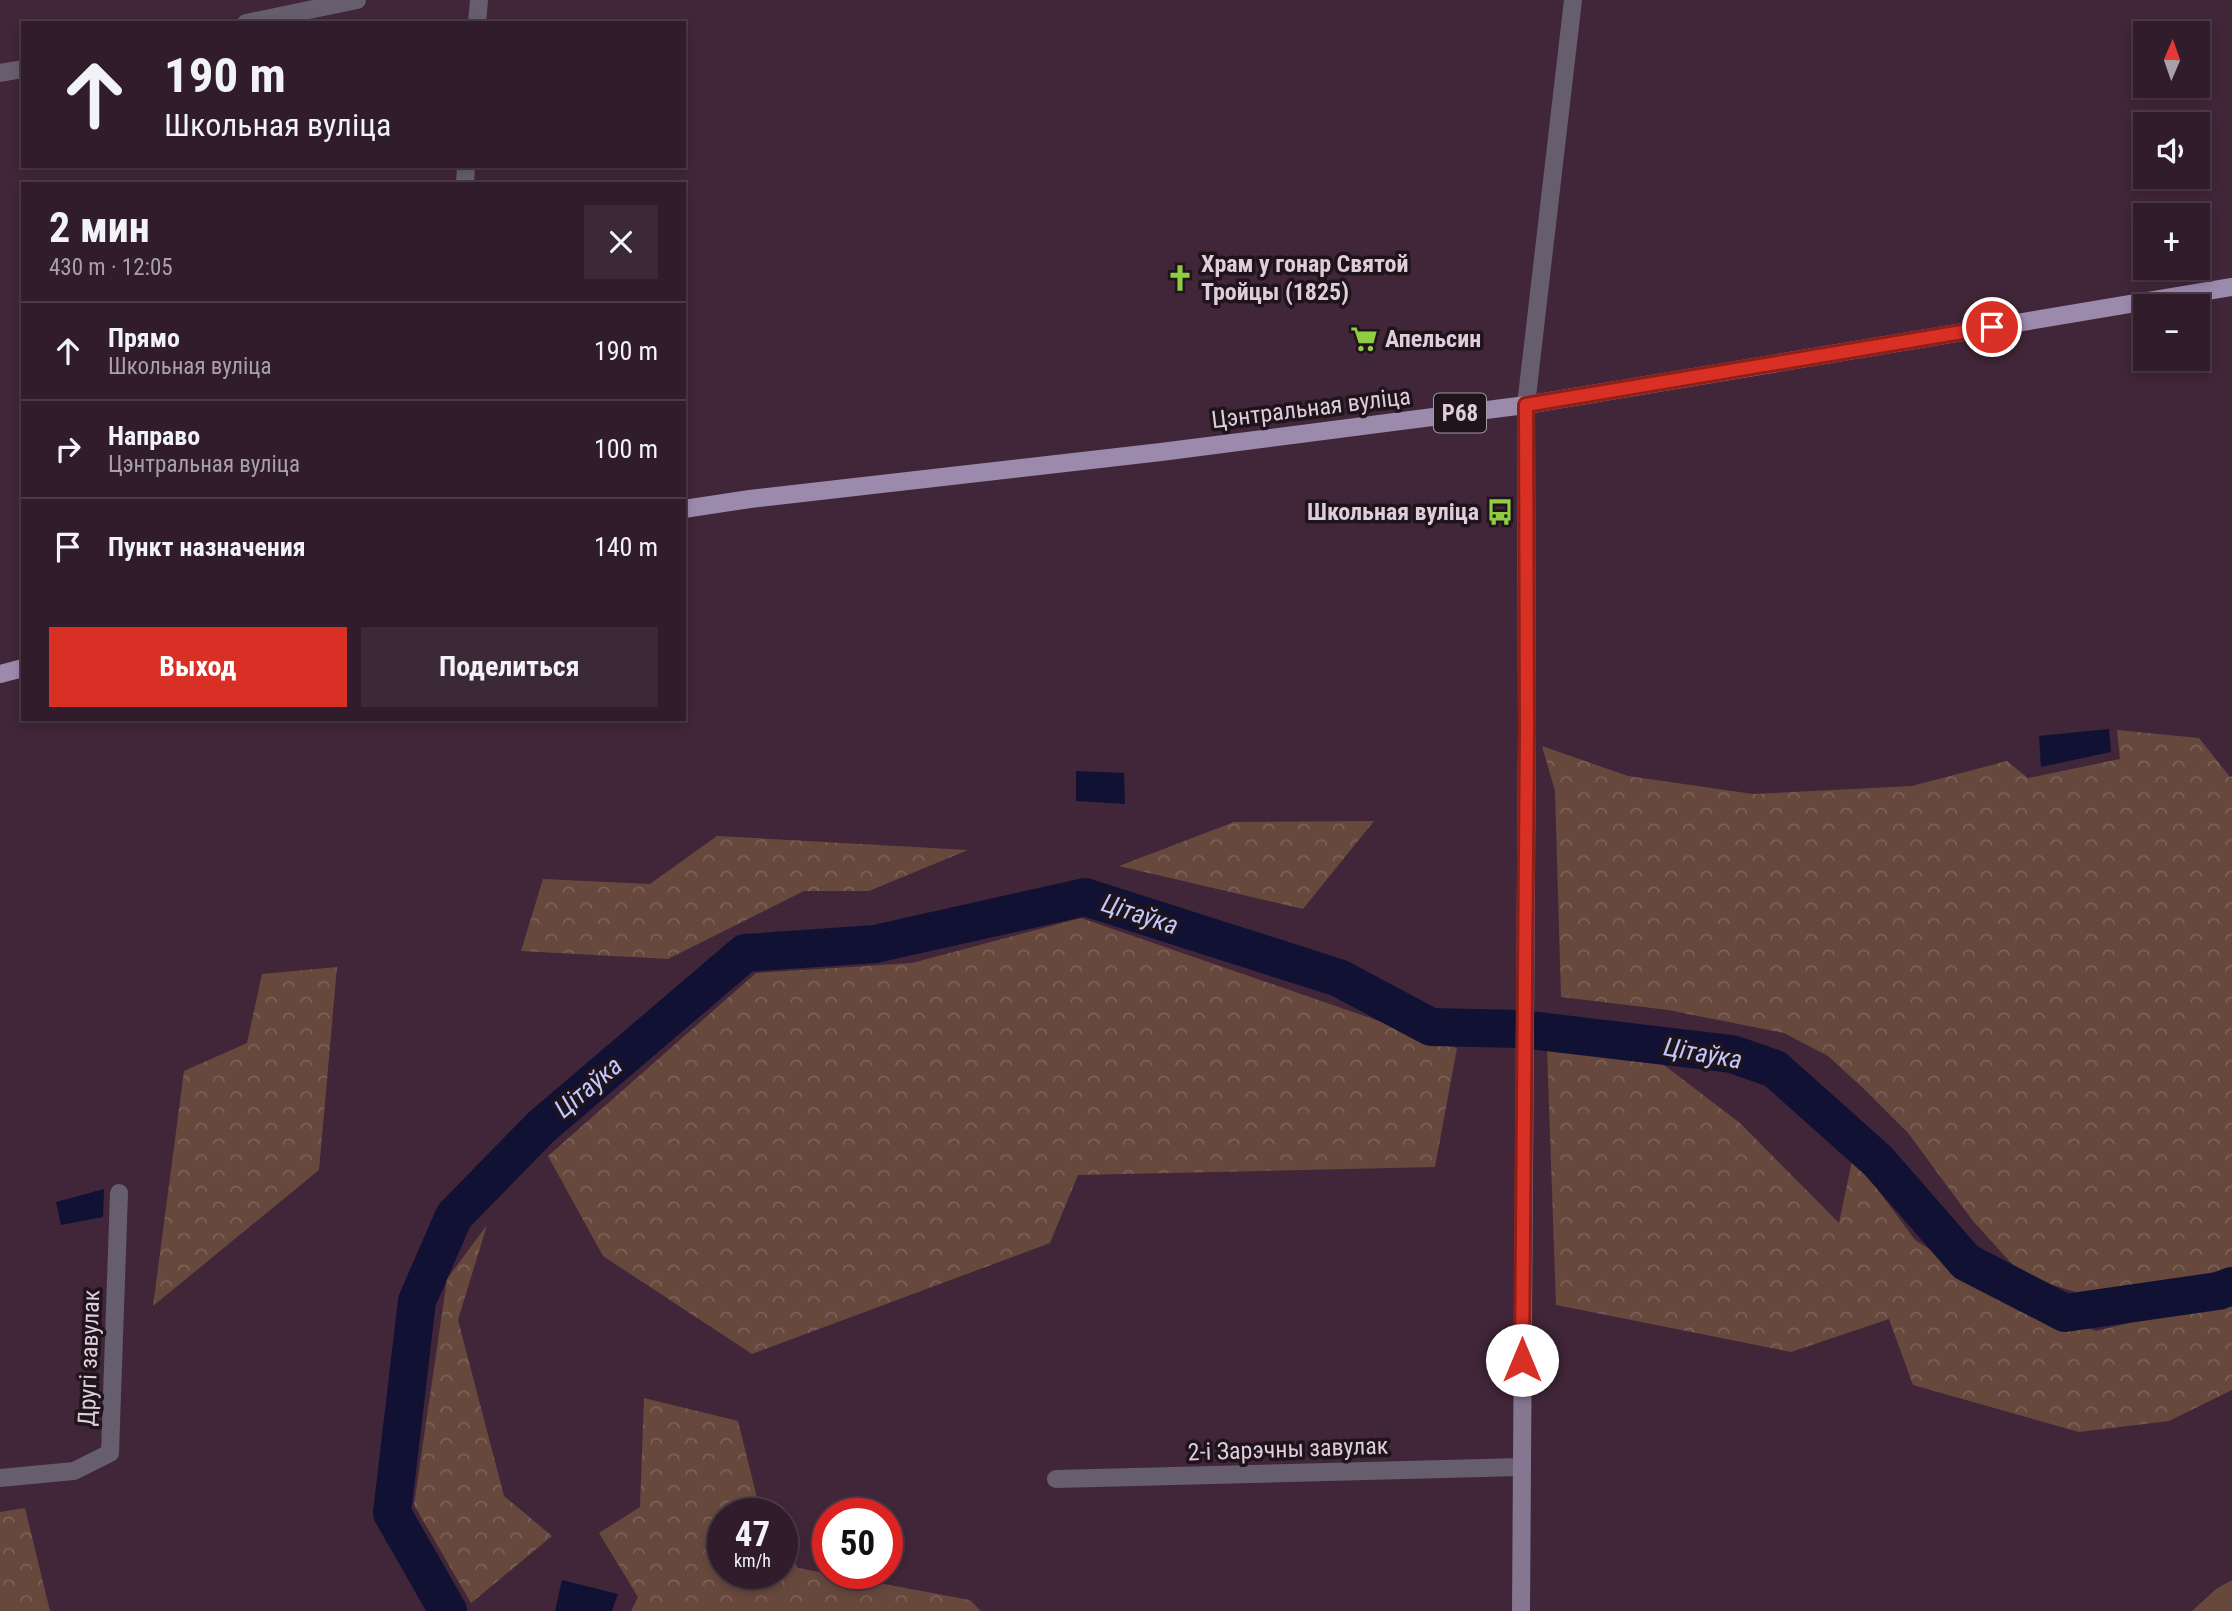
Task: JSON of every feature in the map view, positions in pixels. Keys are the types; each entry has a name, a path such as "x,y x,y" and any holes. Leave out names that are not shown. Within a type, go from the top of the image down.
{"main road":[{"name":"Цэнтральная вуліца","path":"686,509 1526,405 2232,287"},
{"path":"1521,1611 1527,729 1526,405"},
{"path":"0,674 21,669"}],"street":[{"path":"256,21 357,0"},
{"path":"477,21 479,0"},
{"path":"1526,405 1573,0"},
{"path":"0,73 21,69"},
{"name":"Другі завулак","path":"0,1478 74,1471 110,1453 119,1193"},
{"name":"2-і Зарэчны завулак","path":"1056,1479 1521,1467"}],"green space":[{"path":"2117,730 2199,738 2230,777 2232,776 2232,1273 2155,1291 2079,1293 2023,1276 1973,1221 1908,1133 1828,1056 1784,1033 1668,1010 1561,997 1555,791 1542,746 1628,776 1753,794 1912,786 2007,761 2028,778 2120,759"},
{"path":"1374,821 1303,909 1119,866 1234,822"},
{"path":"717,836 968,850 869,891 804,891 668,959 521,951 543,879 650,884"},
{"path":"1081,918 1457,1048 1435,1167 1078,1175 1050,1243 752,1354 603,1256 548,1156 756,973 912,963"},
{"path":"337,967 319,1170 153,1306 184,1071 247,1043 262,974"},
{"path":"1547,1048 1656,1059 1740,1123 1839,1223 1853,1156 1915,1240 2011,1300 2096,1331 2232,1298 2232,1390 2169,1421 2079,1432 1913,1385 1889,1319 1791,1352 1556,1305"},
{"path":"487,1225 458,1320 504,1496 552,1536 471,1603 414,1505 447,1279"},
{"path":"644,1398 738,1421 757,1498 707,1498 707,1589 798,1589 798,1568 812,1571 812,1589 903,1588 970,1600 981,1611 631,1611 638,1597 599,1533 640,1507"},
{"path":"25,1508 50,1611 0,1611 0,1512"},
{"path":"2232,1580 2232,1611 2192,1611 2216,1589"}],"shaded area":[{"path":"2109,729 2111,752 2041,767 2039,736"},
{"path":"1076,771 1124,773 1125,804 1076,801"},
{"path":"104,1189 103,1217 61,1225 56,1202"},
{"path":"562,1580 618,1594 612,1611 555,1611"}],"waterway":[{"name":"Цітаўка","path":"448,1611 392,1513 417,1301 454,1216 541,1127 745,953 875,944 1085,897 1339,978 1431,1027 1520,1029 1732,1054 1775,1069 1878,1161 1966,1262 2065,1313 2218,1291 2232,1286"}],"place":[{"name":"Храм у гонар Святой Тройцы (1825)","path":"1180,278"},
{"name":"Апельсин","path":"1364,339"},
{"name":"Школьная вуліца","path":"1500,512"}],"route":[{"path":"1522,1360 1527,729 1526,405 1992,327"}]}
